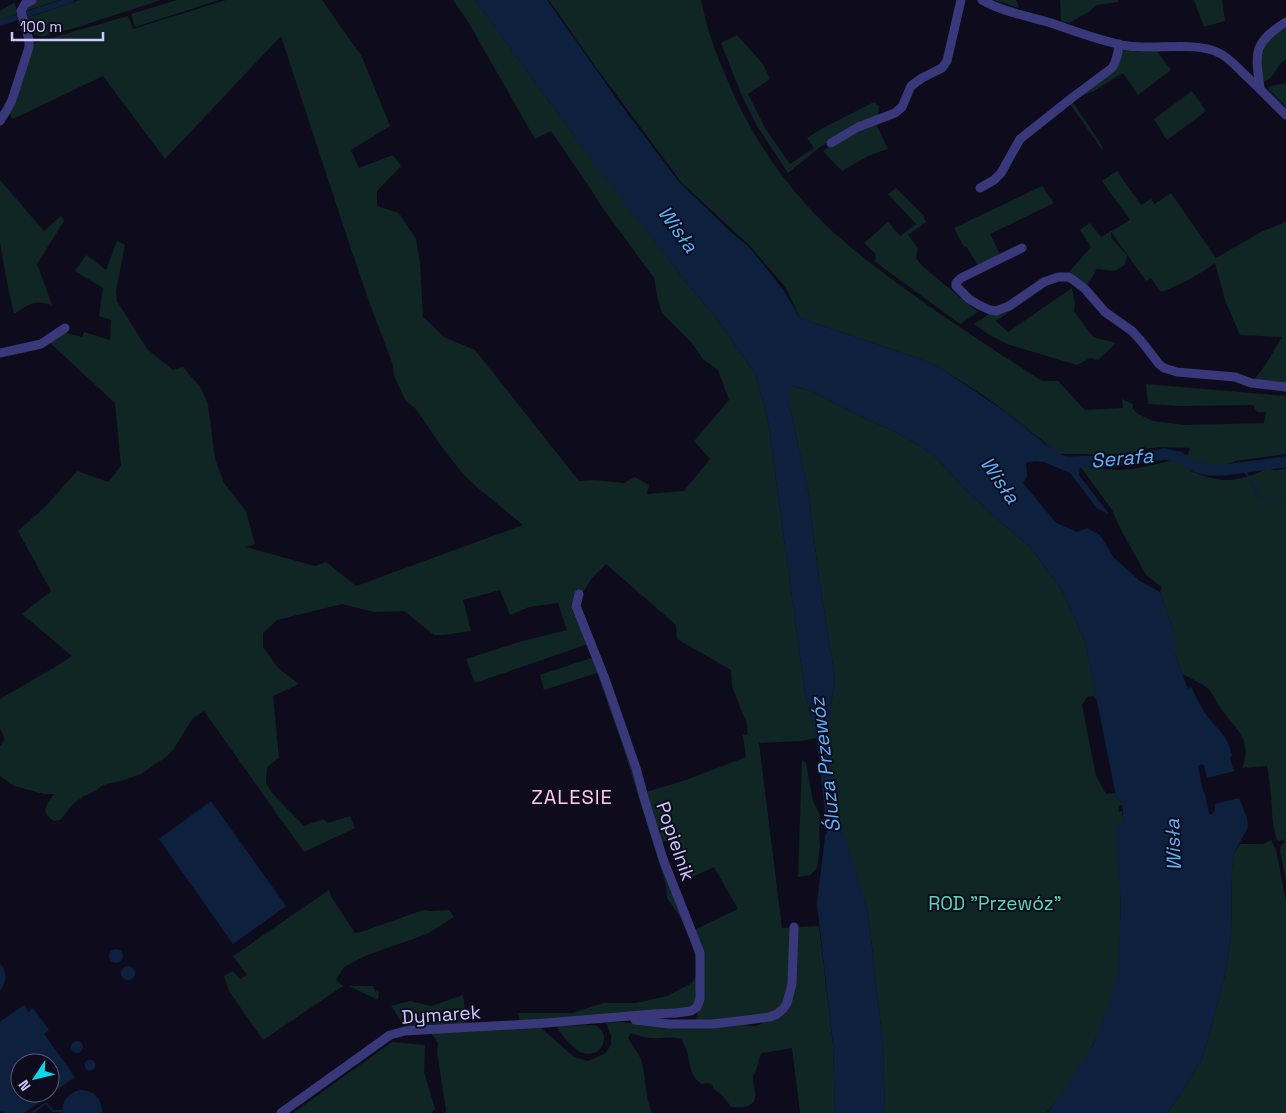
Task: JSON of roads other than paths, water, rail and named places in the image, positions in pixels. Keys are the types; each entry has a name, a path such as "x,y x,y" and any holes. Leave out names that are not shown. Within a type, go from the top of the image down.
{"street":[{"path":"0,121 12,100 26,55 29,40 22,16 25,4 32,0"},
{"path":"831,143 858,127 895,113 902,107 912,86 922,78 944,67 961,0"},
{"path":"982,0 1018,14 1119,44 1145,48 1193,47 1214,50 1223,55 1260,88 1286,115"},
{"path":"1260,88 1257,62 1259,48 1269,33 1286,22"},
{"path":"980,188 994,180 1001,173 1020,139 1112,68 1118,54 1119,44"},
{"path":"1022,248 961,278 956,283 956,286 969,299 990,310 996,311 1009,306 1044,282 1058,277 1068,277 1085,289 1105,312 1132,331 1164,368 1177,372 1235,377 1251,383 1286,387"},
{"path":"0,353 41,344 65,328"},
{"name":"Popielnik","path":"579,594 576,606 605,679 636,768 663,859 700,953 700,999 697,1007 691,1011 600,1019"},
{"path":"613,1018 670,1024 712,1024 770,1017 777,1014 787,1003 792,984 794,927"},
{"name":"Dymarek","path":"281,1113 390,1035 405,1031 600,1019"}],"water":[{"path":"475,0 547,0 618,101 679,182 751,249 784,291 800,318 921,359 939,367 1010,415 1045,444 1054,449 1067,462 1080,466 1079,475 1109,514 1097,508 1070,473 1044,462 1034,461 1026,463 1027,477 1023,483 1056,523 1077,532 1087,528 1100,535 1114,558 1140,581 1160,592 1175,634 1175,653 1188,689 1191,687 1207,716 1226,739 1231,749 1232,756 1230,757 1235,771 1207,778 1204,765 1198,766 1209,814 1211,815 1215,811 1215,804 1239,798 1247,818 1248,827 1234,853 1231,937 1227,967 1202,1059 1167,1113 1047,1113 1065,1089 1094,1043 1109,1005 1118,972 1121,902 1115,826 1121,824 1123,810 1121,802 1116,796 1085,642 1062,590 1030,547 966,490 932,453 896,432 811,391 793,386 790,394 790,407 809,496 818,572 835,677 827,734 837,820 841,833 844,834 868,912 883,1045 885,1113 835,1113 833,1044 817,903 825,836 827,833 826,821 817,743 805,693 768,421 756,375 717,319 685,281 600,171"},
{"path":"211,801 286,906 233,944 159,839"},
{"path":"116,949 121,951 123,956 121,961 116,963 111,961 109,956 111,951"},
{"path":"0,963 5,977 0,991"},
{"path":"128,966 133,968 135,973 133,978 128,980 123,978 121,973 123,968"},
{"path":"24,1005 28,1012 33,1008 49,1030 44,1034 58,1053 10,1053 10,1103 38,1103 24,1113 0,1112 0,1022"},
{"path":"75,1041 79,1041 83,1047 79,1053 75,1053 71,1049 71,1045"},
{"path":"60,1056 75,1077 60,1088"},
{"path":"90,1059 96,1065 90,1071 84,1065"},
{"path":"80,1090 85,1090 96,1096 101,1104 102,1113 62,1113 66,1098"}],"waterway":[{"path":"0,23 71,0"},
{"name":"Serafa","path":"1053,458 1067,462 1129,460 1164,454 1179,457 1196,467 1209,470 1224,470 1286,462"},
{"path":"1242,467 1255,487 1257,495 1266,500 1286,500"},
{"path":"32,1113 46,1103 53,1111 61,1111"}],"district":[{"name":"ZALESIE","path":"572,797"}],"water label":[{"name":"Wisła","path":"678,229"},
{"name":"Wisła","path":"1000,480"},
{"name":"Śluza Przewóz","path":"825,765"},
{"name":"Wisła","path":"1173,845"}],"park label":[{"name":"ROD \"Przewóz\"","path":"995,903"}]}
